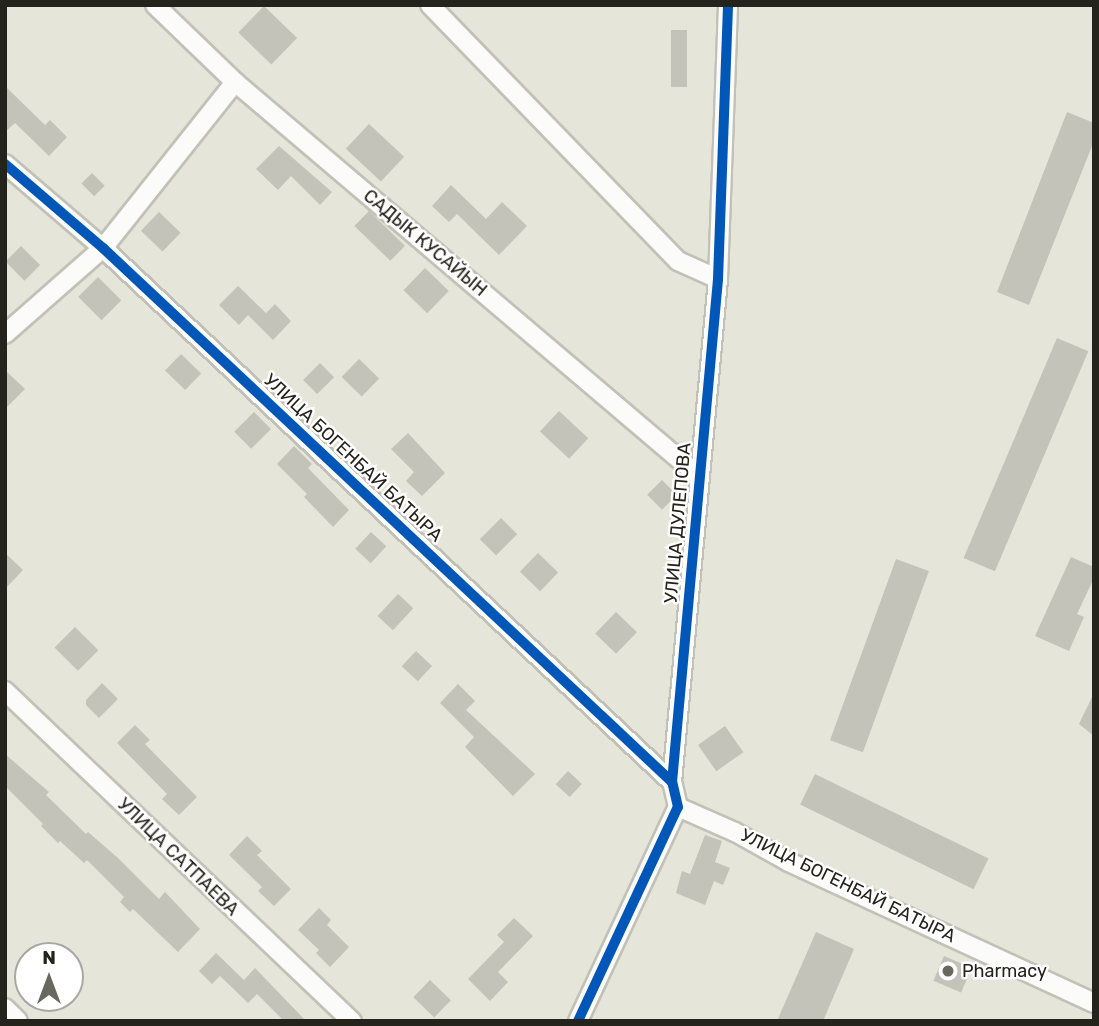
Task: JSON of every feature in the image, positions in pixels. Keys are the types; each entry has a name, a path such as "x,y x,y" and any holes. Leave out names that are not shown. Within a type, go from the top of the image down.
{"street":[{"name":"САДЫК КУСАЙЫН","path":"155,5 235,82 700,477"},
{"path":"430,5 678,261 718,279"},
{"name":"УЛИЦА ДУЛЕПОВА","path":"678,807 672,782 718,279 727,6"},
{"path":"5,334 103,248 235,82"},
{"name":"УЛИЦА БОГЕНБАЙ БАТЫРА","path":"5,164 103,248 672,782"},
{"name":"УЛИЦА САТПАЕВА","path":"5,691 352,1021"},
{"path":"578,1021 678,807"},
{"name":"УЛИЦА БОГЕНБАЙ БАТЫРА","path":"678,807 1094,1003"},
{"path":"5,1008 18,1021"}],"building":[{"path":"264,6 297,38 271,65 238,33"},
{"path":"671,30 687,30 687,87 671,87"},
{"path":"5,86 45,125 50,120 67,137 49,156 15,123 5,132"},
{"path":"1067,112 1094,123 1094,141 1029,305 997,292"},
{"path":"369,124 404,157 381,182 346,149"},
{"path":"279,146 332,192 320,205 291,176 278,190 256,169"},
{"path":"92,173 105,186 94,196 81,184"},
{"path":"451,185 486,219 502,202 527,226 499,255 457,214 449,222 432,206"},
{"path":"369,211 405,246 390,261 354,226"},
{"path":"159,212 181,233 163,252 141,231"},
{"path":"21,246 40,265 25,281 5,262"},
{"path":"425,268 449,291 427,313 403,290"},
{"path":"98,277 121,300 102,320 78,297"},
{"path":"238,286 266,313 275,304 291,321 273,340 248,315 239,325 219,305"},
{"path":"1057,338 1088,351 995,571 964,558"},
{"path":"181,354 201,373 185,390 165,371"},
{"path":"359,359 379,378 362,396 342,377"},
{"path":"320,363 334,377 317,394 303,380"},
{"path":"5,370 25,389 5,409"},
{"path":"559,411 588,438 569,459 540,431"},
{"path":"254,412 271,429 251,449 234,432"},
{"path":"408,433 445,473 422,496 406,481 414,472 391,449"},
{"path":"294,446 312,464 308,468 349,510 333,527 304,497 307,494 277,464"},
{"path":"662,480 677,495 662,510 647,495"},
{"path":"501,518 517,534 496,555 480,539"},
{"path":"371,532 386,546 371,563 355,549"},
{"path":"5,553 23,570 5,589"},
{"path":"538,553 558,572 540,591 520,572"},
{"path":"1071,557 1094,567 1094,578 1077,614 1084,617 1069,651 1035,636"},
{"path":"896,559 929,571 863,752 830,740"},
{"path":"398,594 413,608 393,630 378,616"},
{"path":"616,612 637,632 616,654 595,634"},
{"path":"75,627 98,650 78,671 54,648"},
{"path":"416,651 432,666 418,681 402,666"},
{"path":"102,683 118,699 99,718 86,705 86,700"},
{"path":"458,684 475,701 466,710 535,774 513,796 465,747 474,737 440,703"},
{"path":"1094,693 1094,736 1079,724"},
{"path":"135,725 150,740 145,744 197,797 179,815 162,799 167,794 117,743"},
{"path":"725,726 743,752 716,771 698,745"},
{"path":"5,754 49,792 46,795 86,834 88,832 118,858 159,899 165,892 200,929 178,952 133,909 130,912 120,902 124,897 87,860 84,863 60,841 58,843 5,786"},
{"path":"568,771 582,784 570,797 556,784"},
{"path":"815,774 988,859 974,889 800,805"},
{"path":"705,835 722,841 715,862 730,868 723,885 714,881 705,905 676,893 682,871 690,874"},
{"path":"247,836 262,851 257,855 291,889 274,906 258,891 262,887 229,855"},
{"path":"319,908 331,920 327,925 349,947 330,967 316,953 319,950 298,930"},
{"path":"514,918 533,936 498,972 508,982 490,1001 468,979 504,942 497,935"},
{"path":"816,932 854,949 823,1021 777,1021"},
{"path":"216,953 244,980 255,968 306,1021 284,1021 257,994 248,1003 220,976 212,984 199,971"},
{"path":"944,956 972,968 961,993 933,981"},
{"path":"430,980 451,1000 434,1017 413,997"}],"cycle path":[{"path":"578,1021 678,807 672,782 718,279 728,5"},
{"path":"5,164 103,248 672,782"}],"place":[{"name":"Pharmacy","path":"948,971"}]}
